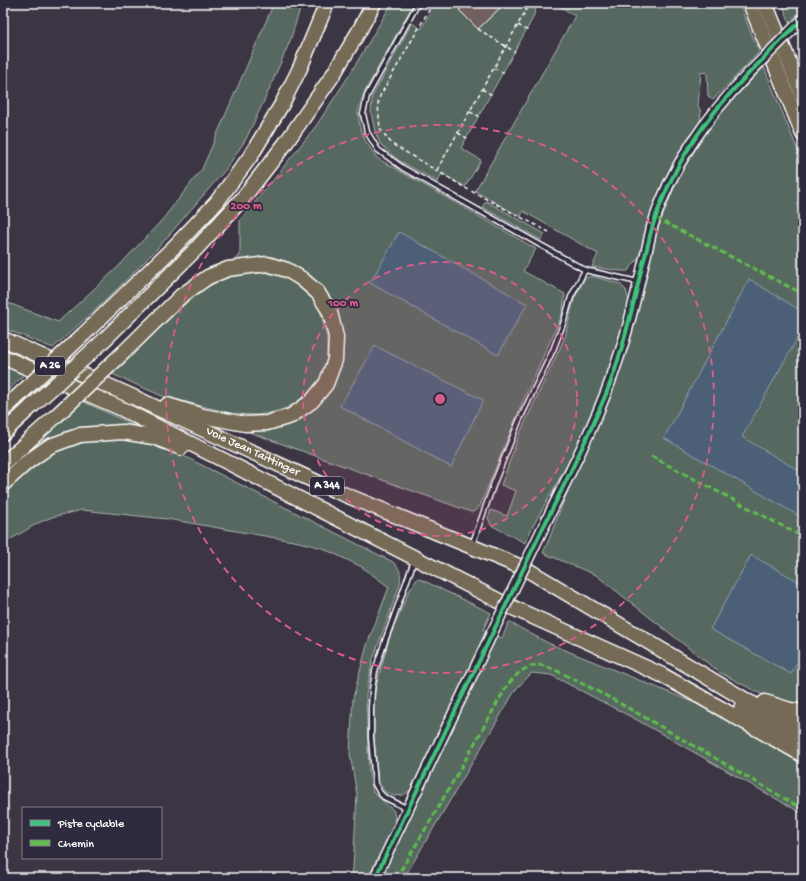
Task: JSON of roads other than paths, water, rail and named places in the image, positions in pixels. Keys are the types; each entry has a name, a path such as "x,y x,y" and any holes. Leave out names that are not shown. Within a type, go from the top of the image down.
{"highway":[{"name":"A 26","path":"3,410 174,247 216,203 250,157 286,96 300,68 328,3"},
{"name":"A 26","path":"3,434 101,343 195,250 243,198 285,144 333,75 374,3"},
{"path":"750,3 803,134"},
{"path":"765,3 803,96"},
{"path":"773,3 791,48 790,63"},
{"path":"3,464 124,352 181,296 208,277 228,269 267,264 286,270 302,278 318,293 330,312 336,337 335,360 326,384 312,401 291,416 267,423 245,424 210,417 157,401 144,395 131,396"},
{"name":"Voie Jean Taittinger","path":"3,339 336,490 526,568 711,679"},
{"name":"Voie Jean Taittinger","path":"3,357 118,407 509,606 662,675"},
{"path":"3,484 26,463 50,446 80,435 123,432 153,437 194,454 229,463"},
{"path":"662,675 693,683 803,741"},
{"path":"662,675 803,755"},
{"path":"711,679 759,700 790,710 803,712"},
{"path":"711,679 770,713 803,725"}],"street":[{"path":"375,878 589,434 606,394 619,358 652,228 671,179 682,158 722,102 803,19"}],"lane":[{"path":"418,3 368,96 363,114 367,132 378,150 403,168 585,270 638,282"},
{"path":"471,546 518,421 553,350 571,297 585,270"},
{"path":"408,809 384,797 375,784 371,738 372,690 377,665 385,640 415,558"}],"water":[{"path":"399,232 527,304 498,355 370,283"},
{"path":"749,279 803,312 803,328 742,437 803,473 803,514 801,517 664,438"},
{"path":"375,346 483,400 451,467 340,406"},
{"path":"751,555 803,584 803,652 791,674 710,629"}]}
